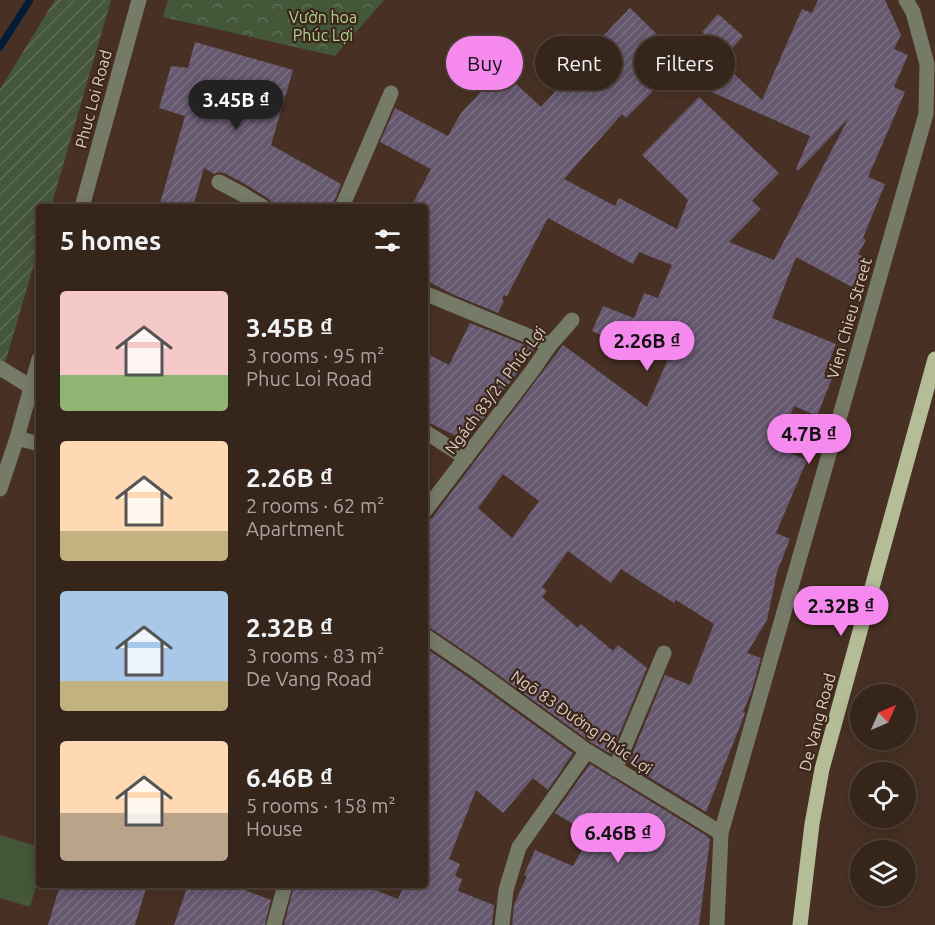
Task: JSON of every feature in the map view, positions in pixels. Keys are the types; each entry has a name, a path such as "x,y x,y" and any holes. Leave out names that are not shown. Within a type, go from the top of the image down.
{"main road":[{"name":"De Vang Road","path":"800,925 809,843 822,769 935,359"}],"street":[{"name":"Phuc Loi Road","path":"83,204 139,0"},
{"name":"Vien Chieu Street","path":"717,925 721,833 926,114 927,64 914,12 906,0"},
{"path":"343,204 391,93"},
{"path":"219,182 258,204"},
{"path":"428,295 550,345"},
{"name":"Ngách 83/21 Phúc Lợi","path":"428,507 550,345 572,320"},
{"path":"0,368 31,387"},
{"path":"0,489 36,369"},
{"path":"428,434 466,458"},
{"path":"16,438 36,443"},
{"name":"Ngõ 83 Đường Phúc Lợi","path":"428,639 587,751 721,833"},
{"path":"615,769 664,653"},
{"path":"502,925 506,890 519,847 587,751"},
{"path":"274,925 284,888"}],"green space":[{"path":"55,0 111,0 52,204 36,204 36,257 0,380 0,89"},
{"name":"Vườn hoa Phúc Lợi","path":"168,0 384,0 335,56 163,17"},
{"path":"0,835 36,846 36,886 30,907 0,898"}],"building":[{"path":"818,0 885,0 901,35 894,49 908,55 894,87 905,92 868,177 885,184 863,238 866,240 858,254 867,259 852,287 796,257 772,318 836,344 824,374 832,378 817,416 794,406 776,447 807,460 776,533 790,539 777,572 767,620 747,653 761,658 751,693 706,812 628,764 665,675 690,685 714,624 676,600 674,603 621,569 611,583 568,551 542,587 547,591 542,597 578,628 581,624 613,651 618,645 647,668 611,754 592,743 428,627 428,520 432,518 563,345 647,407 668,359 592,331 603,306 634,318 644,293 658,298 672,265 639,252 633,264 548,218 507,296 504,295 502,299 504,301 498,313 452,294 428,281 428,204 413,204 431,169 380,142 395,108 448,136 461,113 482,90 523,90 541,107 557,90 622,90 622,36 603,36 630,8 659,36 634,36 634,90 654,90 626,118 622,114 564,179 615,206 619,198 677,229 688,200 642,155 699,97 779,173 752,201 761,209 729,242 774,260 848,119 798,171 796,169 810,136 707,90 735,90 735,75 762,100 802,9 812,13","holes":["503,474 539,501 512,538 478,508"]},
{"path":"718,14 743,36 735,45 735,36 707,36 702,32"},
{"path":"195,42 293,70 271,145 341,184 333,204 272,204 269,199 245,184 224,173 214,174 204,168 194,204 160,204 185,116 159,108 171,66 188,68"},
{"path":"470,323 535,349 466,441 428,422 428,354 449,365"},
{"path":"428,650 573,753 548,790 533,778 503,813 476,790 449,859 460,864 455,876 462,879 458,891 494,905 492,925 284,925 293,888 344,888 351,891 352,888 370,888 398,899 403,888 428,888"},
{"path":"590,764 710,840 699,925 512,925 514,905 527,876 524,875 535,850 573,866 588,839 578,827 555,813"},
{"path":"59,888 146,888 135,925 48,925"},
{"path":"187,888 240,888 271,900 265,925 174,925"}],"waterway":[{"path":"0,47 30,0"}]}
